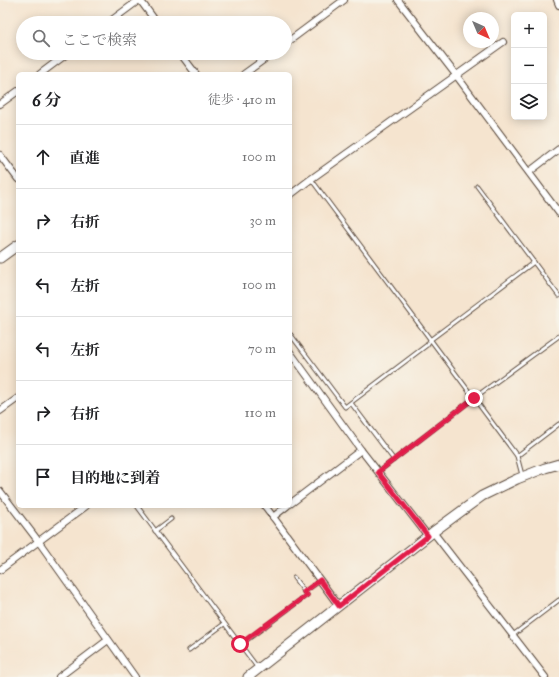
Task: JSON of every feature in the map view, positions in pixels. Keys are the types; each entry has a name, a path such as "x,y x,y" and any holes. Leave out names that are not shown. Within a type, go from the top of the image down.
{"street":[{"path":"117,16 139,0 152,16"},
{"path":"292,39 344,0"},
{"path":"398,0 456,74 559,212"},
{"path":"557,0 559,5"},
{"path":"292,193 456,74 503,42"},
{"path":"43,72 59,60"},
{"path":"185,60 194,72"},
{"path":"247,72 263,60"},
{"path":"0,104 16,92"},
{"path":"529,172 559,149"},
{"path":"0,155 16,176"},
{"path":"0,258 16,246"},
{"path":"292,355 378,472 513,635 545,677"},
{"path":"0,411 16,399"},
{"path":"292,502 361,450"},
{"path":"248,677 430,534 482,496 523,476 559,464"},
{"path":"0,491 39,542 135,677"},
{"path":"0,570 83,508"},
{"path":"266,508 339,606"},
{"path":"273,517 284,508"},
{"path":"59,677 108,640"}],"lane":[{"path":"311,179 517,456 523,476"},
{"path":"477,186 559,296"},
{"path":"292,337 346,407 427,345 430,340 534,262"},
{"path":"378,472 474,398 559,336"},
{"path":"351,403 394,460"},
{"path":"517,456 559,424"},
{"path":"139,508 258,669"},
{"path":"156,531 171,519"},
{"path":"240,644 307,595 294,578"},
{"path":"304,592 320,580"},
{"path":"513,635 559,600"},
{"path":"189,650 224,624"}],"route":[{"path":"240,644 307,595 304,592 320,580 339,606 428,536 378,472 474,398"}]}
